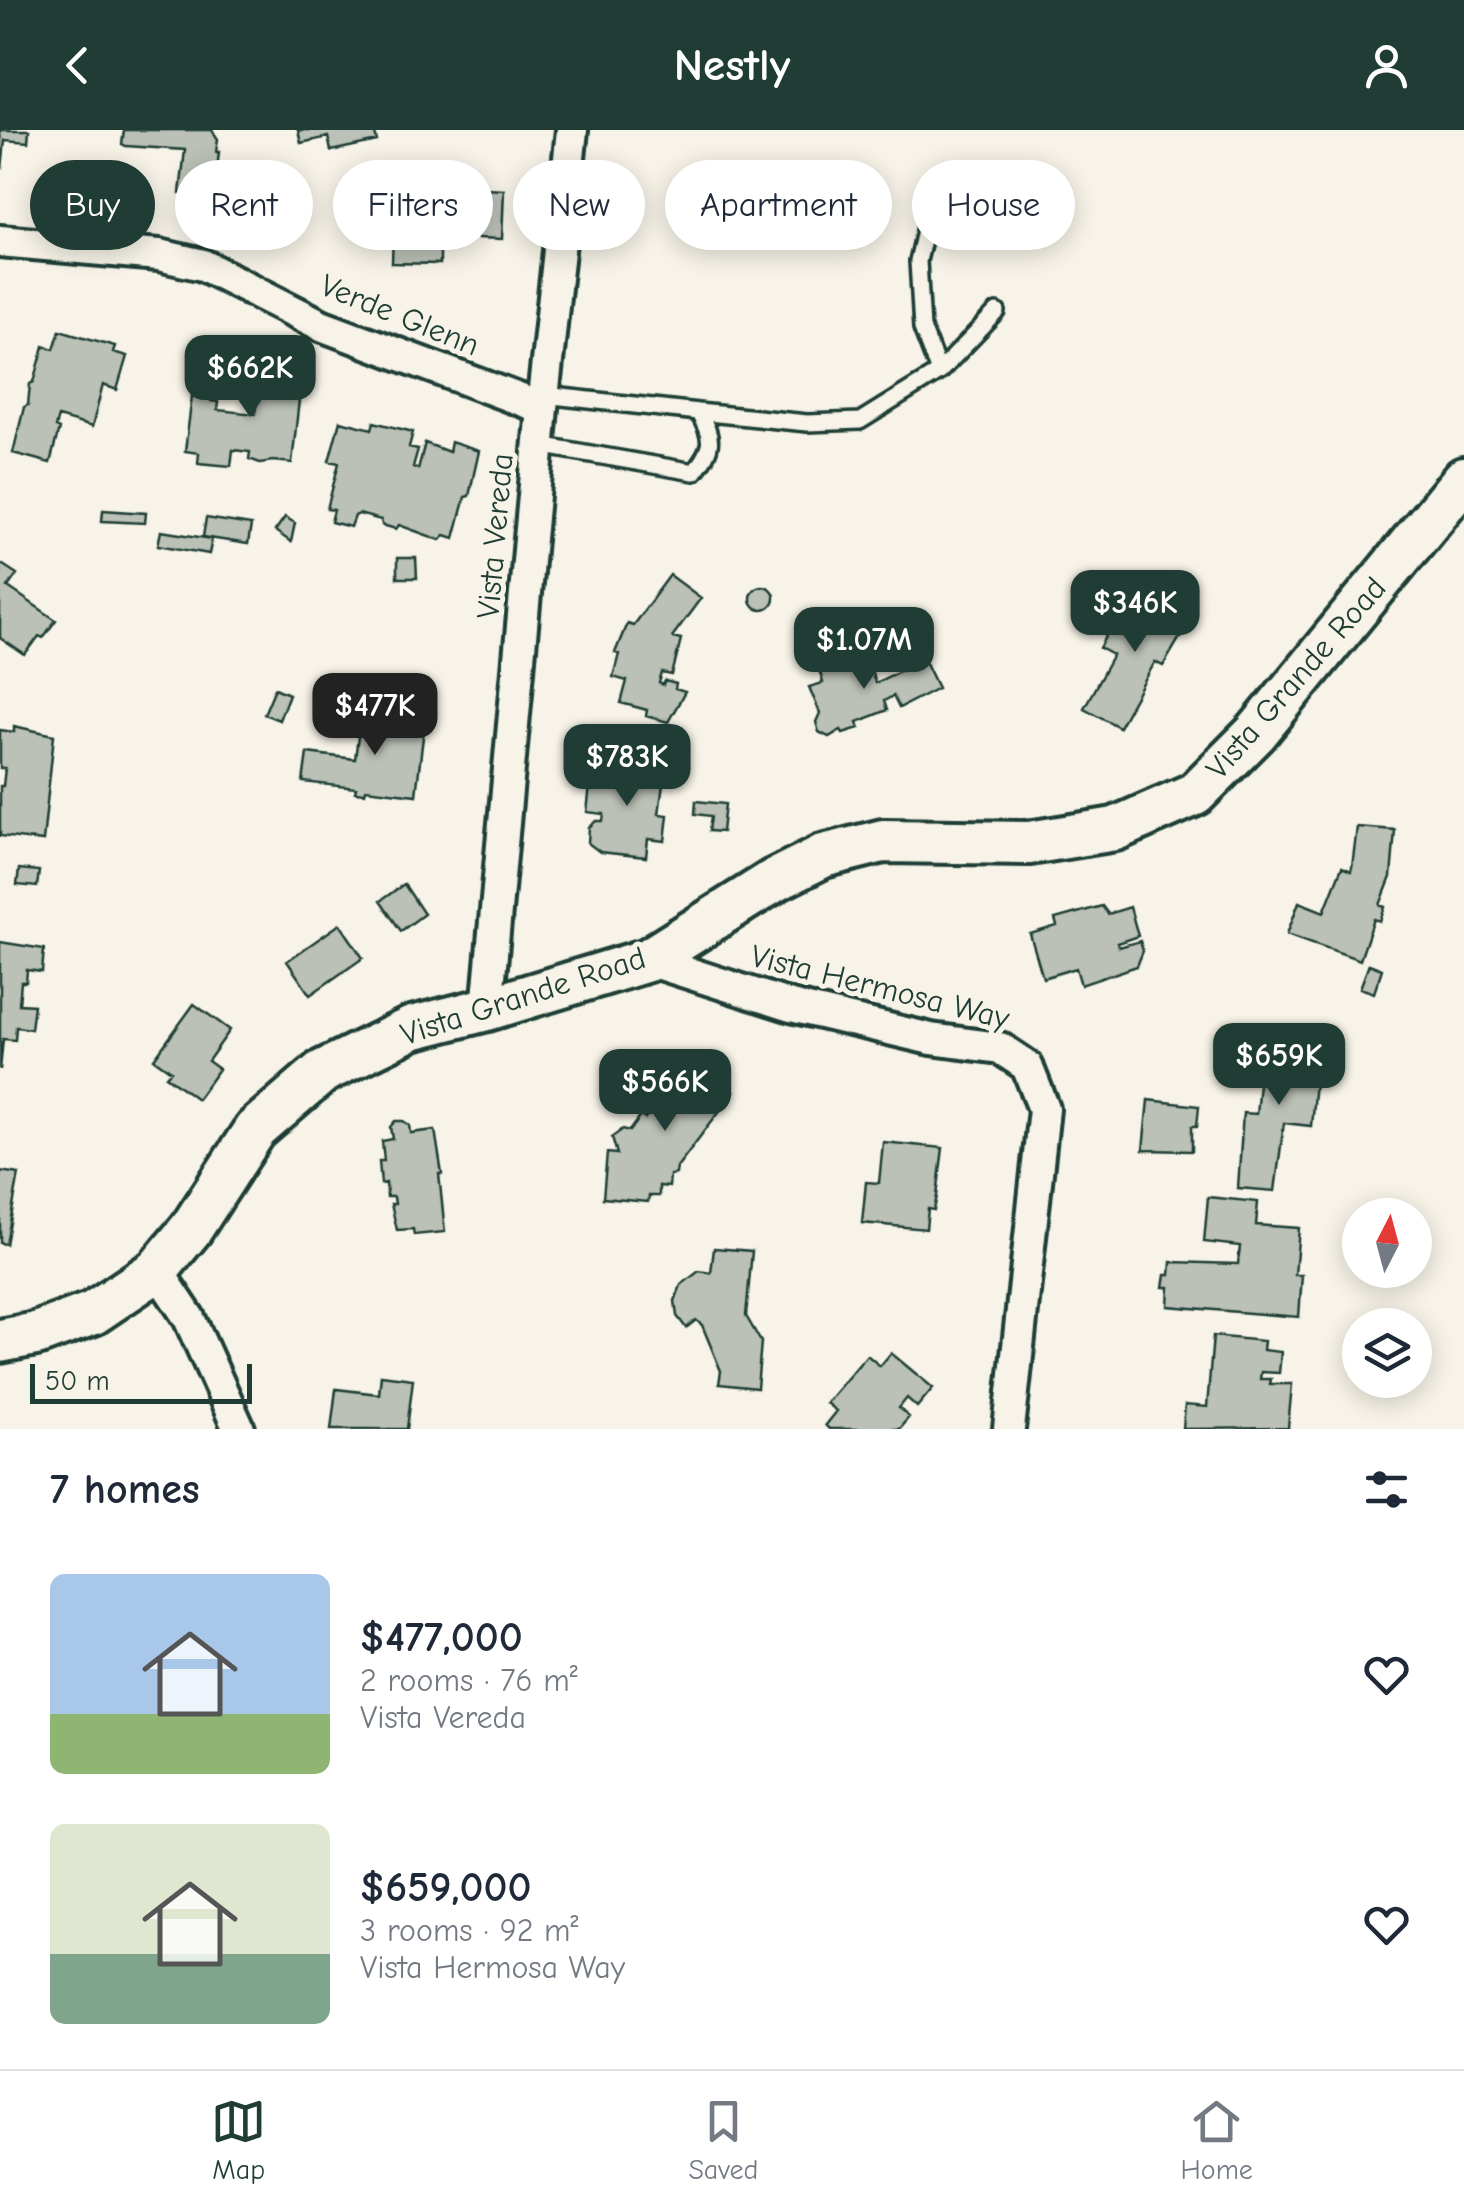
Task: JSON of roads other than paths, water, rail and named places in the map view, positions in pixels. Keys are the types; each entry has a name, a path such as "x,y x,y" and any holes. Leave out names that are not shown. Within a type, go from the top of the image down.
{"street":[{"name":"Vista Vereda","path":"487,1009 572,130"},
{"name":"Verde Glenn","path":"0,241 159,255 203,265 321,325 543,402"},
{"name":"Vista Grande Road","path":"0,1340 36,1334 92,1313 157,1270 191,1229 256,1130 322,1072 412,1028 648,960 775,880 823,856 883,841 1029,844 1115,829 1195,794 1256,734 1464,479"},
{"name":"Vista Hermosa Way","path":"648,960 791,1006 930,1039 1000,1048 1027,1066 1044,1110 1009,1429"},
{"path":"157,1270 188,1318 239,1429"}],"lane":[{"path":"921,250 922,328 939,372"},
{"path":"543,402 807,423 860,422 939,372 997,312"},
{"path":"539,446 694,472 708,455 711,434 698,412"}]}
